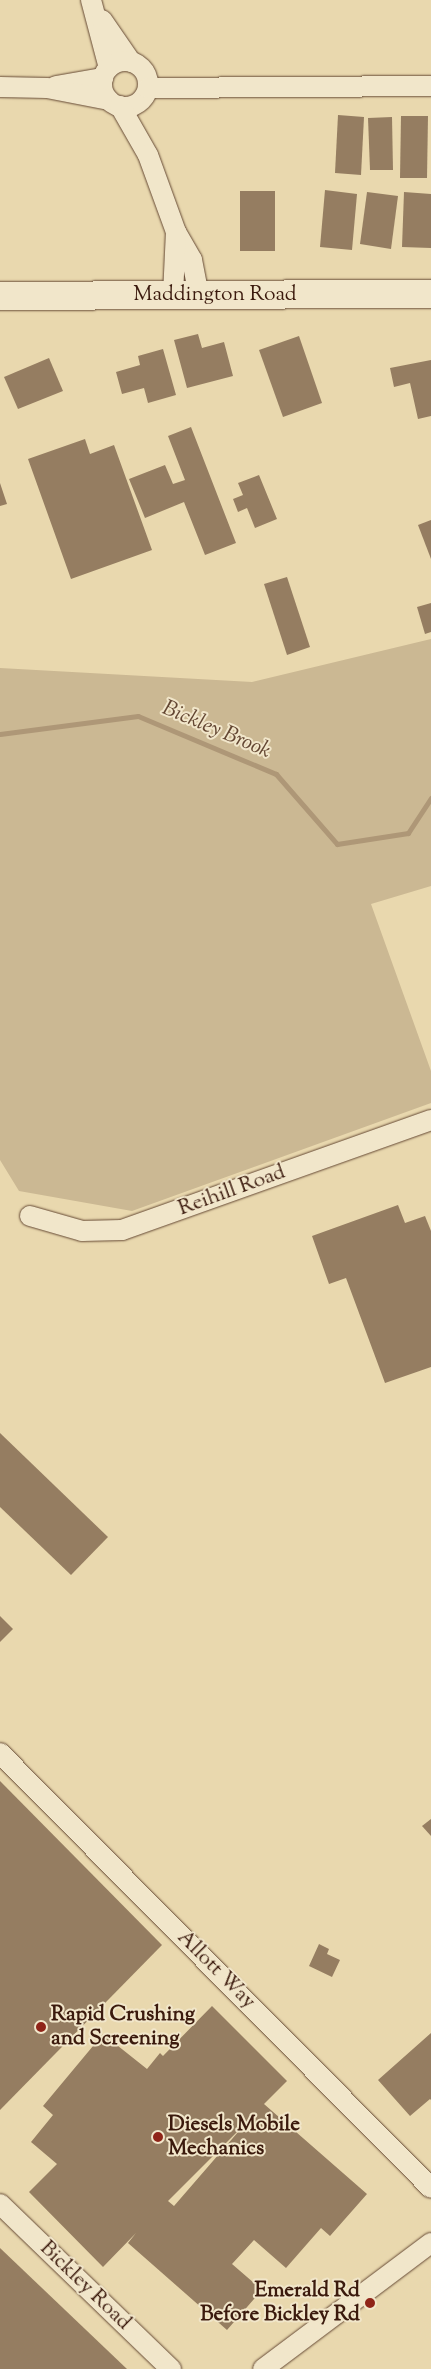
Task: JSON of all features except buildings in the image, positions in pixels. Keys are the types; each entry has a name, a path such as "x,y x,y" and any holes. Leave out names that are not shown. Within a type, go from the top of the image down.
{"main road":[{"name":"Maddington Road","path":"0,296 431,294"}],"street":[{"path":"97,4 106,73 105,94 132,89"},
{"path":"97,4 132,89 148,155 176,232 192,260 186,295"},
{"path":"47,88 106,73 115,63 132,89"},
{"path":"0,87 132,89 205,86 431,86"},
{"name":"Reihill Road","path":"30,1216 82,1231 122,1230 431,1120"},
{"name":"Allott Way","path":"0,1753 431,2188"},
{"name":"Bickley Road","path":"0,2204 171,2369"},
{"path":"263,2369 431,2244"}],"shaded area":[{"path":"431,639 431,886 371,904 431,1071 431,1103 132,1211 19,1191 0,1160 0,668 252,682"}],"waterway":[{"name":"Bickley Brook","path":"0,734 138,716 276,774 337,844 408,833 431,798"}],"place":[{"name":"Rapid Crushing and Screening","path":"41,2027"},
{"name":"Diesels Mobile Mechanics","path":"158,2137"},
{"name":"Emerald Rd Before Bickley Rd","path":"370,2303"}]}
